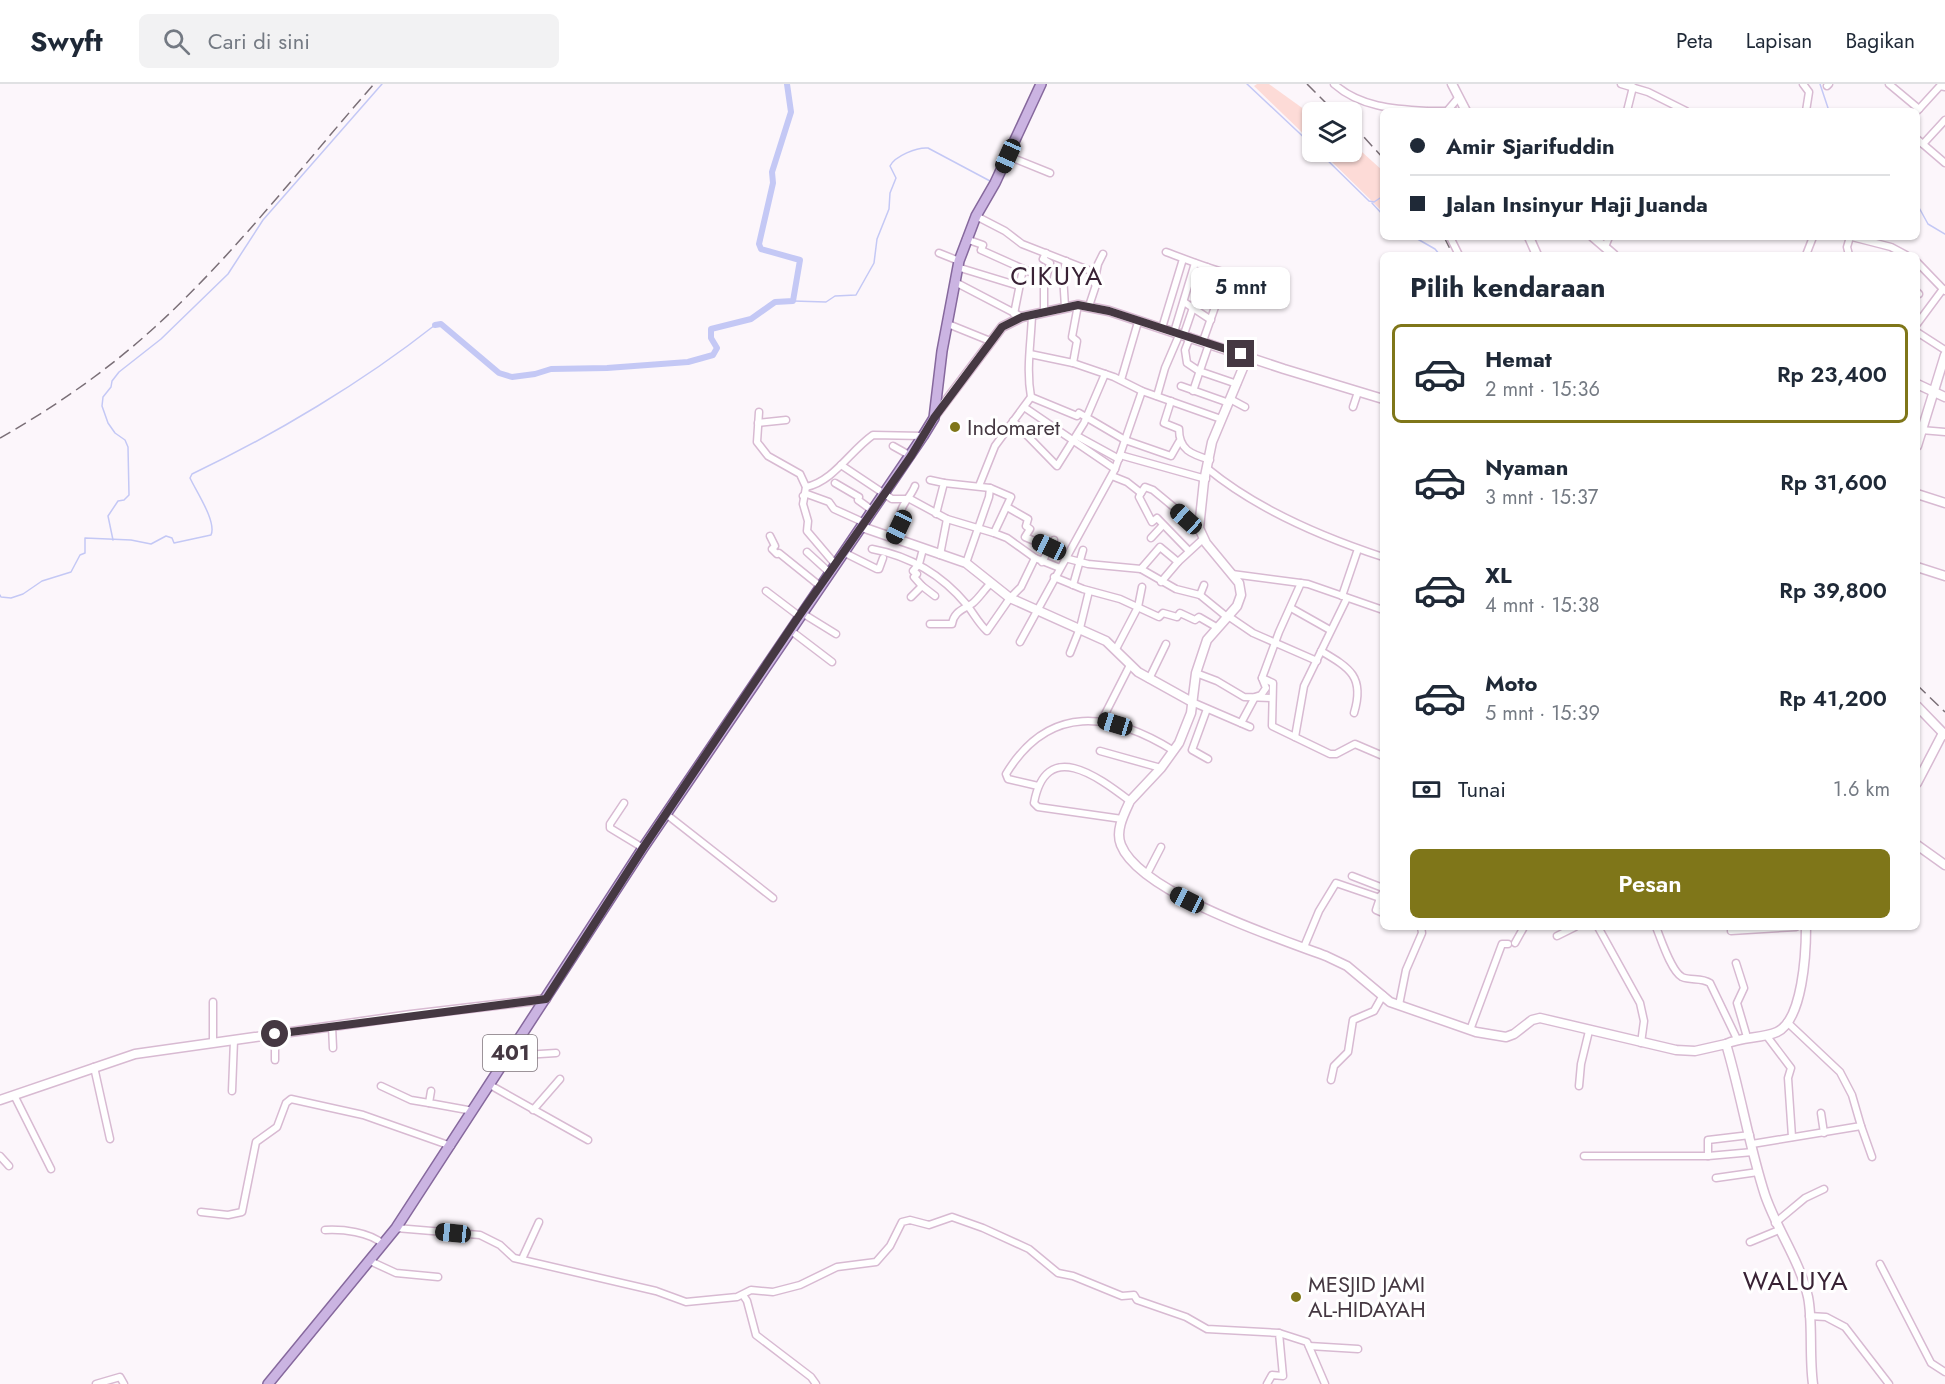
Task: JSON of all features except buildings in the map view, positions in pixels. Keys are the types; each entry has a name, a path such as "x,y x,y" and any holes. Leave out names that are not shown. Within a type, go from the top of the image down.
{"main road":[{"name":"401","path":"268,1384 396,1228 643,848 832,568 845,553 911,456 934,418 958,264 966,239 975,216 995,183 1041,84"}],"street":[{"path":"1334,84 1360,101 1392,108"},
{"path":"1452,84 1464,108"},
{"path":"1621,84 1679,108"},
{"path":"1803,84 1809,92 1806,108"},
{"path":"1889,84 1916,108"},
{"path":"1920,108 1940,86 1945,87"},
{"path":"1628,108 1633,87"},
{"path":"1452,108 1459,97"},
{"path":"1923,144 1945,120"},
{"path":"1920,142 1944,161"},
{"path":"1008,156 1050,173"},
{"path":"975,216 1005,231 1022,244 1096,273"},
{"path":"966,239 983,245 981,250 992,256 1030,272"},
{"path":"1597,240 1611,252"},
{"path":"1605,247 1608,240"},
{"path":"1865,240 1900,252"},
{"path":"1166,252 1227,273 1265,281"},
{"path":"939,253 958,264 1019,286"},
{"path":"1044,312 1044,286 1050,263 1043,260 1046,253"},
{"path":"1089,306 1096,285 1094,283 1096,273 1103,254"},
{"path":"1162,328 1183,258"},
{"path":"1065,307 1063,275 1066,261"},
{"path":"1195,263 1184,302 1182,334 1186,348 1186,361 1199,370 1237,384"},
{"path":"1920,265 1944,290 1920,320"},
{"path":"1157,396 1165,368 1194,309 1207,267"},
{"path":"1018,316 1019,286 1023,268"},
{"path":"1193,392 1211,320 1227,273"},
{"path":"955,282 985,296 1018,316"},
{"path":"1184,302 1211,320"},
{"path":"1073,363 1077,341 1072,338 1078,305"},
{"path":"934,418 1002,327 1018,316 1078,305 1089,306 1182,334 1380,398"},
{"path":"979,486 995,446 1031,397 1027,374 1032,315"},
{"path":"1120,380 1138,322"},
{"path":"948,324 990,341"},
{"path":"1920,334 1945,350"},
{"path":"1030,354 1073,363 1221,419"},
{"path":"1920,436 1945,355"},
{"path":"1248,356 1212,442 1199,528 1203,539 1239,583 1241,595 1237,606 1209,636 1196,673 1185,729 1174,751 1130,801 1122,819 1119,832 1121,845 1127,856 1147,874 1188,898 1347,966 1399,1005 1488,1035 1514,1034 1532,1020 1540,1018 1641,1043 1685,1051 1704,1050 1742,1038 1766,1035 1780,1030 1788,1022 1803,980 1806,930"},
{"path":"1013,421 1057,466 1087,417 1105,374"},
{"path":"1920,385 1945,397"},
{"path":"1181,386 1193,392 1245,407"},
{"path":"1020,642 1112,476 1142,391"},
{"path":"1353,407 1358,392"},
{"path":"1031,397 1077,416 1079,413 1125,440 1171,456 1179,441 1179,429 1166,425 1164,422 1172,401"},
{"path":"1024,407 1075,439 1115,469"},
{"path":"759,412 756,439 764,451 798,473 806,487 803,496 807,531 832,568"},
{"path":"758,423 786,420"},
{"path":"1922,430 1945,432"},
{"path":"806,487 829,476 873,435 923,436"},
{"path":"1075,439 1119,457 1208,469"},
{"path":"1179,441 1188,452 1226,484 1289,519 1380,556"},
{"path":"893,446 911,456"},
{"path":"841,465 892,499 910,498 947,519 1007,538 1039,560 1059,568"},
{"path":"1112,476 1127,482 1141,493"},
{"path":"930,480 990,488 1011,497 994,533"},
{"path":"835,483 859,496 858,501 873,511"},
{"path":"936,514 944,483"},
{"path":"915,486 901,511 899,527 876,549 919,564 941,578 968,606 987,631 1054,540"},
{"path":"1189,551 1157,518 1152,522 1149,518 1139,497 1145,487 1153,490 1199,528"},
{"path":"966,564 990,488"},
{"path":"803,496 807,494 829,502 834,509 889,537 966,564 1022,606 1080,628 1116,649 1130,665 1149,679 1192,702 1250,727"},
{"path":"1920,495 1945,503"},
{"path":"1007,507 1028,519 1026,526 1030,529 1025,537 1079,563 1141,569 1161,582 1189,594 1200,596 1253,633 1317,662"},
{"path":"940,555 947,519"},
{"path":"1151,538 1163,525"},
{"path":"770,536 775,546 772,549 777,554 779,553 820,586"},
{"path":"1161,582 1178,562 1203,539"},
{"path":"1141,569 1161,547 1178,562"},
{"path":"922,549 919,564 913,572 916,574 914,577 936,596"},
{"path":"1295,737 1302,692 1345,597 1358,549"},
{"path":"1073,585 1083,550"},
{"path":"807,552 832,568"},
{"path":"845,553 877,569 883,558"},
{"path":"1920,568 1945,576"},
{"path":"1232,574 1301,583 1380,609"},
{"path":"1054,577 1089,591 1120,599 1159,617 1162,613 1176,617 1180,613 1195,620 1199,616 1218,628"},
{"path":"1241,723 1255,697 1261,695 1266,688 1262,678 1274,643 1301,583"},
{"path":"930,624 952,624 953,617 990,584"},
{"path":"1200,596 1204,585"},
{"path":"911,597 922,586"},
{"path":"1116,649 1138,607 1142,587"},
{"path":"766,591 800,615 836,634"},
{"path":"1070,652 1080,628 1089,591"},
{"path":"1291,608 1330,630"},
{"path":"790,630 832,663"},
{"path":"1149,679 1166,644"},
{"path":"1321,651 1347,666 1352,673 1359,696 1354,713"},
{"path":"1102,720 1130,665"},
{"path":"1196,673 1217,681 1244,697 1272,698"},
{"path":"1262,678 1273,682 1272,726 1329,754 1336,754 1355,744 1380,755"},
{"path":"1207,709 1192,750 1208,759"},
{"path":"1920,709 1944,734 1920,778"},
{"path":"1038,786 1006,777 1018,754 1054,728 1102,720 1148,735 1174,751"},
{"path":"1100,751 1161,768"},
{"path":"1122,819 1038,807 1034,803 1038,786 1051,769 1058,766 1072,768 1086,771 1102,780 1130,801"},
{"path":"624,803 610,824 610,828 643,848"},
{"path":"666,814 772,898"},
{"path":"1147,874 1161,847"},
{"path":"1920,847 1945,865"},
{"path":"1352,876 1380,887"},
{"path":"1304,947 1319,911 1336,883 1380,898 1376,910 1380,912"},
{"path":"1399,1005 1406,970 1422,930"},
{"path":"1470,1030 1502,944 1511,944 1522,930"},
{"path":"1557,936 1569,930"},
{"path":"1600,930 1640,1003 1644,1021 1641,1043"},
{"path":"1657,930 1676,972 1685,978 1707,980 1710,983 1742,1038"},
{"path":"1731,931 1747,930"},
{"path":"1736,963 1744,988 1737,1003 1742,1038"},
{"path":"1331,1080 1334,1066 1348,1052 1353,1020 1374,1011 1383,994"},
{"path":"0,1100 135,1053 546,999"},
{"path":"213,1002 213,1043"},
{"path":"1788,1022 1840,1072 1852,1095 1872,1157"},
{"path":"332,1026 333,1048"},
{"path":"1579,1086 1581,1064 1589,1031"},
{"path":"275,1034 275,1060"},
{"path":"1766,1035 1791,1068 1788,1078 1792,1137"},
{"path":"232,1091 234,1040"},
{"path":"1726,1044 1758,1172 1777,1226 1802,1277 1808,1299 1813,1384"},
{"path":"508,1056 556,1053"},
{"path":"94,1067 110,1138"},
{"path":"532,1110 560,1079"},
{"path":"490,1085 588,1140"},
{"path":"381,1086 411,1100 474,1111"},
{"path":"429,1103 431,1091"},
{"path":"14,1095 51,1169"},
{"path":"201,1212 228,1215 242,1212 256,1142 280,1124 286,1103 291,1099 363,1115 451,1146"},
{"path":"1821,1113 1824,1132"},
{"path":"1584,1156 1708,1156 1753,1148 1792,1137 1861,1126"},
{"path":"1708,1156 1708,1140 1750,1135"},
{"path":"0,1156 9,1166"},
{"path":"1716,1178 1758,1172"},
{"path":"1750,1242 1777,1226 1805,1198 1824,1189"},
{"path":"396,1228 480,1236 500,1245 514,1258 656,1291 686,1302 743,1295 751,1290 773,1292 800,1285 837,1268 876,1262 890,1246 902,1222 910,1220 929,1225 952,1217 1029,1249 1058,1273 1073,1276 1122,1296 1134,1295 1137,1300 1186,1317 1200,1327 1279,1333 1303,1340 1309,1346 1325,1384"},
{"path":"522,1259 539,1222"},
{"path":"325,1230 350,1232 375,1238 383,1244"},
{"path":"370,1261 396,1273 438,1277"},
{"path":"1880,1264 1931,1363 1945,1372"},
{"path":"743,1295 756,1335 811,1377 816,1384"},
{"path":"1809,1316 1826,1317 1845,1327 1889,1384"},
{"path":"1267,1384 1272,1375 1283,1376 1279,1333"},
{"path":"1309,1346 1358,1349"},
{"path":"96,1384 119,1377 122,1378 124,1384"}],"shaded area":[{"path":"1269,84 1302,108 1302,132 1254,86"},
{"path":"1362,152 1380,168 1380,209 1332,162 1362,162"}],"waterway":[{"path":"113,540 108,516 118,501 124,500 129,495 128,447 125,440 115,433 108,423 102,406 103,397 111,387 112,381 119,372 161,339 228,274 263,220 382,84"},
{"path":"435,325 441,324 499,373 512,377 551,369 607,368 688,362 713,355 717,348 711,338 711,329 751,319 775,302 793,301 800,260 761,249 759,244 773,183 772,172 791,112 787,84"},
{"path":"1247,84 1302,136"},
{"path":"1820,84 1828,108"},
{"path":"793,301 826,302 835,296 856,295 874,263 877,239 889,209 890,193 896,178 890,166 901,156 918,149 928,148 990,181"},
{"path":"1329,162 1369,201 1374,202 1380,198"},
{"path":"1372,203 1380,212"},
{"path":"1920,209 1928,224 1945,234"},
{"path":"1419,240 1438,252"},
{"path":"0,595 11,598 23,594 42,581 71,572 80,555 85,553 85,538 131,540 151,544 166,536 172,538 174,543 211,535 211,522 190,478 192,474 286,425 348,387 435,325"}],"railway":[{"path":"0,438 81,387 155,327 213,270 268,209 374,84"},
{"path":"1307,84 1325,102"},
{"path":"1362,135 1380,155"},
{"path":"1446,240 1452,252"},
{"path":"1920,688 1945,712"}],"place":[{"name":"Indomaret","path":"955,427"},
{"name":"MESJID JAMI AL-HIDAYAH","path":"1296,1297"}],"district":[{"name":"CIKUYA","path":"1057,276"},
{"name":"WALUYA","path":"1796,1281"}],"route":[{"path":"275,1034 546,999 643,848 799,616 845,553 934,418 1002,327 1022,317 1065,307 1089,306 1184,334 1241,354"}]}
